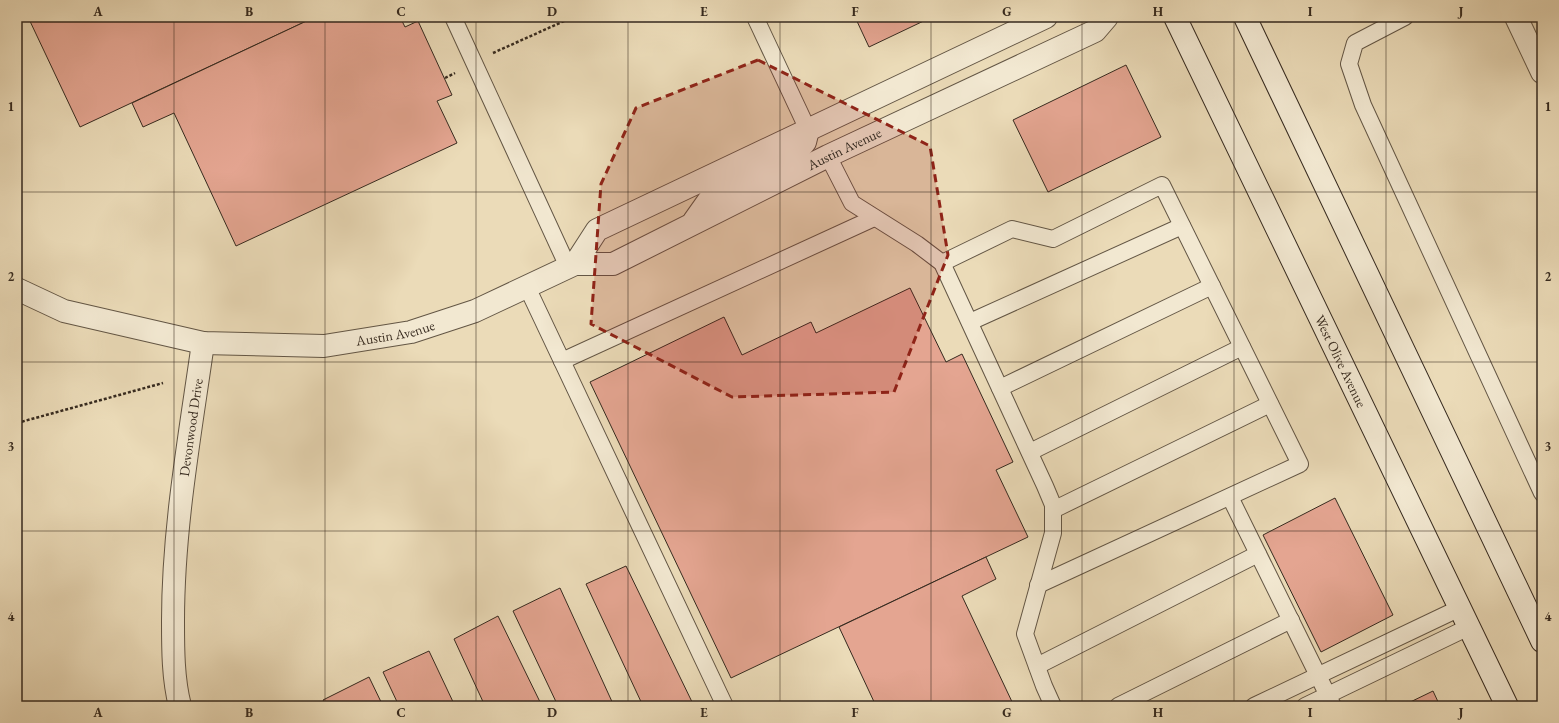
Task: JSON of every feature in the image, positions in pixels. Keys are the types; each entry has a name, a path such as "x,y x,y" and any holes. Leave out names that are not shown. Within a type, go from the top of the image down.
{"street":[{"path":"572,266 597,230 1046,17"},
{"name":"Austin Avenue","path":"202,343 324,346 411,332 475,311 572,266 612,264 828,156 1095,31 1107,17"},
{"name":"West Olive Avenue","path":"1175,17 1507,706"},
{"path":"1244,17 1542,641"},
{"path":"1516,17 1542,72"},
{"path":"828,156 854,128 936,89 956,60"},
{"path":"692,224 711,197 771,169 793,156 805,142 808,130"},
{"path":"17,289 64,311 202,343"},
{"name":"Devonwood Drive","path":"180,706 173,656 173,588 177,538 202,343"}],"lane":[{"path":"453,17 572,266"},
{"path":"755,17 808,130"},
{"path":"1405,17 1355,43 1349,64 1364,105 1542,493"},
{"path":"828,156 852,203 917,244 942,263 1045,486 1053,510 1053,533 1025,634 1053,706"},
{"path":"942,263 1012,229 1053,239 1162,185 1300,464 1038,585"},
{"path":"562,361 874,218"},
{"path":"970,322 1182,226"},
{"path":"1000,388 1212,286"},
{"path":"527,287 725,706"},
{"path":"1030,452 1242,347"},
{"path":"1053,510 1270,404"},
{"path":"1230,497 1330,700"},
{"path":"1037,666 1258,554"},
{"path":"1254,706 1318,676 1464,617"},
{"path":"1305,706 1330,700 1464,617"},
{"path":"1118,706 1290,620"}],"path":[{"path":"445,78 573,17"},
{"path":"17,423 163,383"}],"highlighted area":[{"path":"758,60 930,146 948,255 894,392 732,397 591,324 601,184 636,108"}],"building":[{"path":"28,17 315,17 80,127"},
{"path":"315,17 400,17 405,27 418,21 452,95 437,101 457,143 236,246 174,113 143,127 132,103"},
{"path":"855,17 932,17 869,47"},
{"path":"1126,65 1161,137 1048,192 1013,120"},
{"path":"910,288 946,362 962,354 1013,462 996,470 1028,537 731,678 590,382 724,317 742,355 811,322 816,333"},
{"path":"1335,498 1393,615 1321,652 1263,535"},
{"path":"986,557 996,579 962,596 1014,706 876,706 839,627"},
{"path":"626,566 694,706 643,706 586,584"},
{"path":"560,588 614,706 558,706 513,611"},
{"path":"498,616 542,706 485,706 454,639"},
{"path":"429,651 455,706 399,706 383,672"},
{"path":"369,677 383,706 326,706 323,700"},
{"path":"1433,691 1440,706 1402,706"}]}
